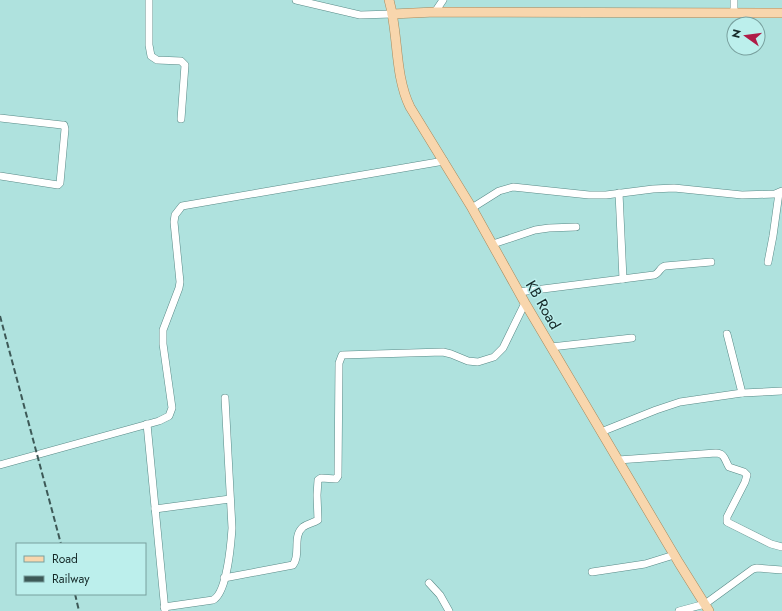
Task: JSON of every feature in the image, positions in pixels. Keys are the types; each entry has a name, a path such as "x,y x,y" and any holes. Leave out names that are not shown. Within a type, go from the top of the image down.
{"main road":[{"name":"KB Road","path":"389,0 404,96 493,244 524,303 707,608"},
{"path":"392,14 435,12 782,13"}],"street":[{"path":"149,0 149,45 151,56 157,60 181,60 186,65 181,118"},
{"path":"296,0 360,15 392,14"},
{"path":"435,12 443,0"},
{"path":"734,0 734,12"},
{"path":"0,118 64,125 65,129 60,183 58,185 0,176"},
{"path":"0,465 147,424 169,416 172,408 163,337 165,324 178,295 180,282 174,226 178,210 187,205 444,161"},
{"path":"472,208 499,191 513,187 589,195 674,188 742,195 775,194 780,192 768,262"},
{"path":"619,193 623,279"},
{"path":"493,244 535,230 576,227"},
{"path":"773,236 782,238"},
{"path":"519,292 656,274 665,266 711,262"},
{"path":"224,578 293,565 296,560 298,538 301,529 318,520 318,480 321,478 336,479 338,476 339,363 342,355 444,352 473,362 484,361 494,358 499,354 524,303"},
{"path":"727,334 742,393"},
{"path":"551,347 632,338"},
{"path":"601,432 672,404 742,393 782,391"},
{"path":"147,424 164,609 216,598 224,578 231,542 232,521 225,398"},
{"path":"618,460 721,453 729,467 744,472 747,475 745,482 727,517 727,522 771,544 782,547"},
{"path":"155,509 230,499"},
{"path":"592,572 636,566 674,555"},
{"path":"679,611 707,608 753,569 782,570"},
{"path":"428,583 440,595 449,611"}],"railway":[{"path":"0,316 61,543"},
{"path":"75,595 79,611"}]}
